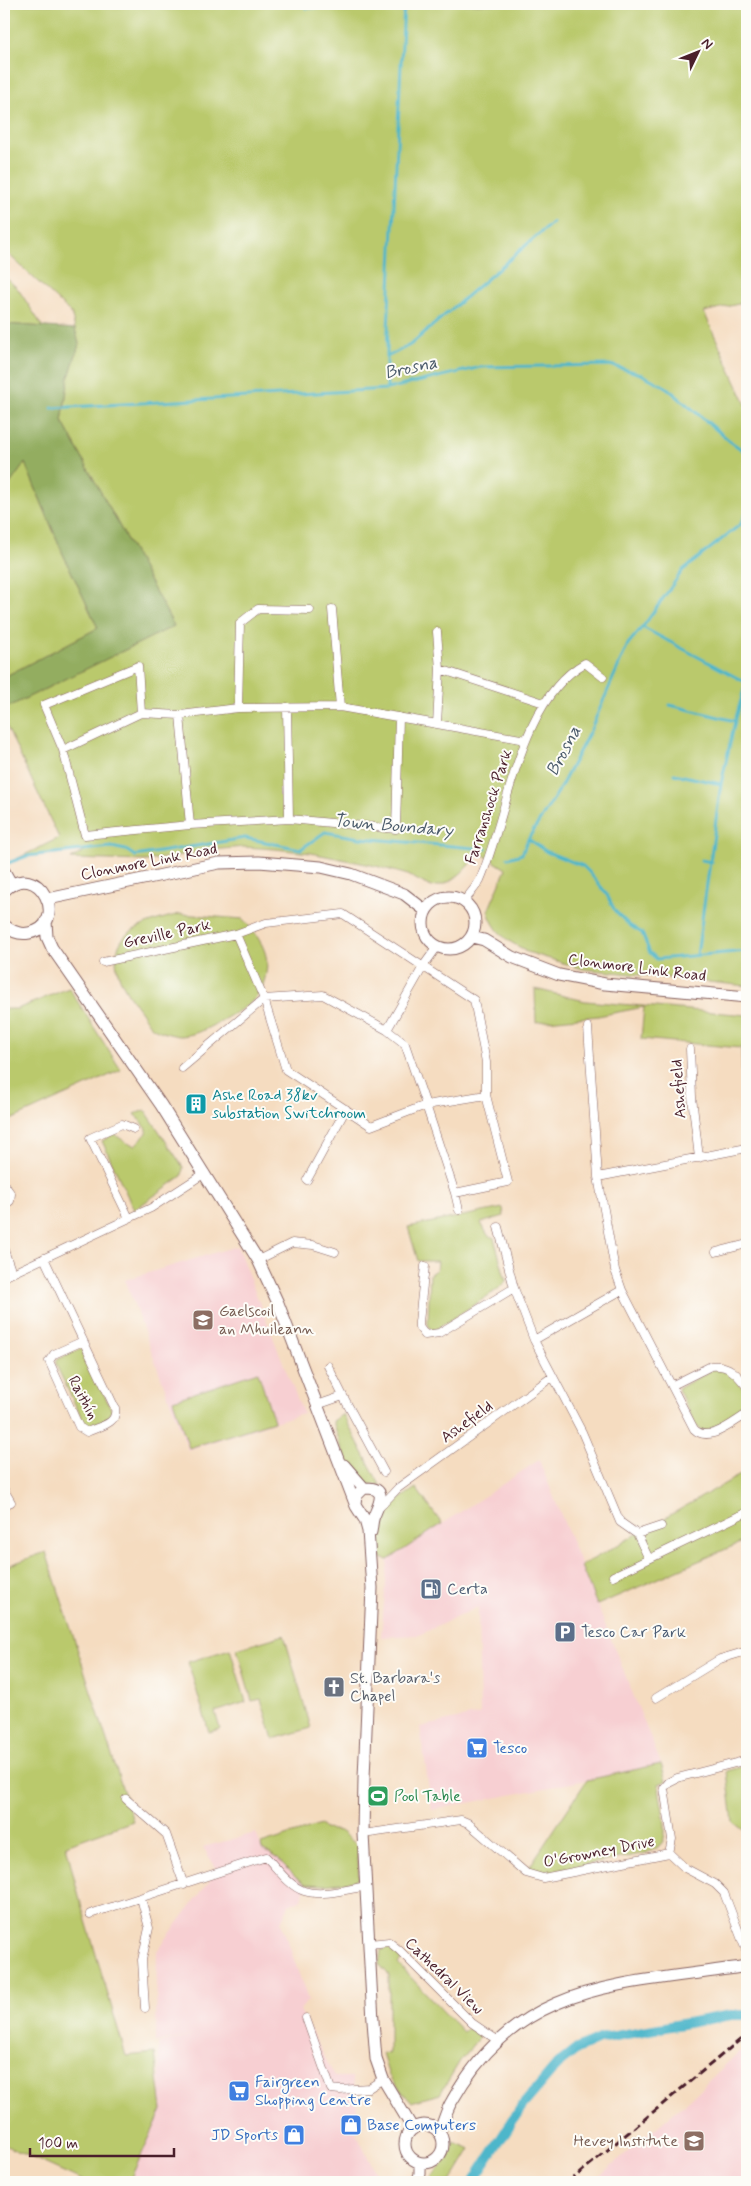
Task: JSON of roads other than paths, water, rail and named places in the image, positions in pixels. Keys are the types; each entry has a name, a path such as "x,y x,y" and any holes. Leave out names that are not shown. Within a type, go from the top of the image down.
{"street":[{"path":"238,708 240,623 258,609 310,610"},
{"path":"332,609 340,707"},
{"path":"437,632 440,669 437,724"},
{"name":"Farranshock Park","path":"464,901 479,881 526,740 544,703 574,669 584,663 603,677"},
{"path":"141,713 138,666 44,705 63,750 85,835 190,825 289,819 396,829 399,717"},
{"path":"440,669 544,703"},
{"path":"287,707 289,819"},
{"name":"Farranshock Park","path":"63,750 141,713 180,715 238,708 340,707 526,740"},
{"path":"180,715 190,825"},
{"name":"Clonmore Link Road","path":"48,899 219,862 259,862 321,867 351,874 374,881 404,894 426,911"},
{"path":"4,871 8,888 26,882 40,887 48,899 47,937 52,948 131,1060 205,1173 258,1260 278,1303 356,1506 367,1525 370,1542 372,1588 363,1834 376,2059 383,2078 413,2129"},
{"path":"447,897 464,901 474,914 476,922 472,937 460,948 434,951 423,927 426,911 439,899 447,897"},
{"name":"Greville Park","path":"103,962 236,934 266,923 344,914 424,966 474,1000 486,1062 486,1095 508,1182 454,1193"},
{"path":"26,934 37,930 46,922"},
{"path":"4,925 11,931 42,940 52,948"},
{"path":"236,934 264,999 286,1070 371,1126 426,1105 486,1095"},
{"name":"Clonmore Link Road","path":"472,937 484,940 512,958 559,975 605,984 747,997"},
{"path":"387,1030 434,951"},
{"path":"182,1068 264,999 323,995 387,1030 405,1044 459,1210"},
{"path":"588,1027 598,1177 615,1270 622,1290 673,1385 694,1429 701,1435 710,1435 747,1414"},
{"name":"Ashefield","path":"690,1049 692,1097 699,1158"},
{"path":"307,1180 346,1109"},
{"path":"129,1218 90,1138 122,1124 134,1129"},
{"path":"598,1177 747,1148"},
{"path":"4,1277 151,1208 205,1173"},
{"path":"4,1184 11,1194 10,1202 4,1206"},
{"path":"498,1227 514,1288 534,1340 582,1432 620,1522 637,1534 649,1559"},
{"path":"258,1260 292,1243 313,1245 334,1252"},
{"path":"716,1252 747,1244"},
{"path":"4,1250 12,1272"},
{"name":"Raithín","path":"44,1258 115,1408 116,1416 114,1420 87,1432 79,1427 49,1361 54,1354 83,1341"},
{"path":"425,1266 418,1322 425,1335 439,1333 514,1288"},
{"path":"534,1340 622,1290"},
{"path":"673,1385 711,1366 718,1365 728,1367 735,1372 747,1387"},
{"path":"328,1366 384,1472"},
{"name":"Ashefield","path":"379,1508 398,1488 552,1377"},
{"path":"316,1405 343,1396"},
{"path":"338,1458 381,1499 373,1519 370,1542"},
{"path":"356,1506 358,1492 369,1489 398,1488"},
{"path":"4,1490 7,1504"},
{"path":"356,1506 367,1514 379,1508"},
{"path":"613,1576 747,1512"},
{"path":"637,1534 661,1526"},
{"path":"656,1698 720,1659 747,1651"},
{"path":"669,1853 672,1839 664,1788 668,1782 747,1760"},
{"path":"126,1799 166,1834 184,1885"},
{"name":"O'Growney Drive","path":"363,1834 462,1820 468,1823 526,1873 543,1878 669,1853 685,1868 715,1884 724,1893 747,1953"},
{"path":"90,1914 266,1857 292,1884 304,1891 322,1892 367,1886"},
{"path":"141,1898 149,1928 142,1960 145,2008"},
{"name":"Cathedral View","path":"369,1944 388,1942 399,1950 472,2023 498,2040"},
{"path":"439,2132 425,2125 413,2129 406,2140 406,2150 413,2160 420,2163 431,2162 440,2155 443,2144 439,2132 451,2103 467,2077 498,2040 521,2022 556,2002 589,1991 626,1983 747,1966"},
{"path":"306,2018 331,2088 340,2090 369,2088 383,2078"},
{"path":"417,2182 420,2174 420,2163"}],"waterway":[{"path":"306,8 382,4"},
{"path":"387,389 387,350 404,4"},
{"path":"387,357 410,345 553,222"},
{"name":"Brosna","path":"52,408 387,389 481,367 610,365 641,374 666,387 731,442 747,453"},
{"name":"Brosna","path":"508,858 522,854 528,839 558,792 591,729 628,644 645,624 683,570 741,524 747,512"},
{"path":"642,627 747,683"},
{"path":"697,955 721,784 735,721 746,683"},
{"path":"670,705 735,721"},
{"path":"674,774 721,784"},
{"name":"Town Boundary","path":"8,863 27,856 111,847 126,850 135,856 245,838 301,849 325,832 360,838 486,849"},
{"path":"528,839 547,852 583,866 606,893 615,911 629,925 642,933 650,953 657,959 747,951"},
{"path":"701,860 712,862"},
{"path":"473,2182 522,2106 557,2065 577,2049 599,2039 731,2015 747,2015"}],"railway":[{"path":"569,2182 747,2034"}],"place":[{"name":"Ashe Road 38kv substation Switchroom","path":"196,1104"},
{"name":"Gaelscoil an Mhuileann","path":"203,1320"},
{"name":"Certa","path":"431,1589"},
{"name":"Tesco Car Park","path":"565,1632"},
{"name":"St. Barbara's Chapel","path":"334,1687"},
{"name":"Tesco","path":"477,1748"},
{"name":"Pool Table","path":"378,1796"},
{"name":"Fairgreen Shopping Centre","path":"239,2091"},
{"name":"Base Computers","path":"351,2125"},
{"name":"JD Sports","path":"294,2135"},
{"name":"Hevey Institute","path":"694,2141"}]}
